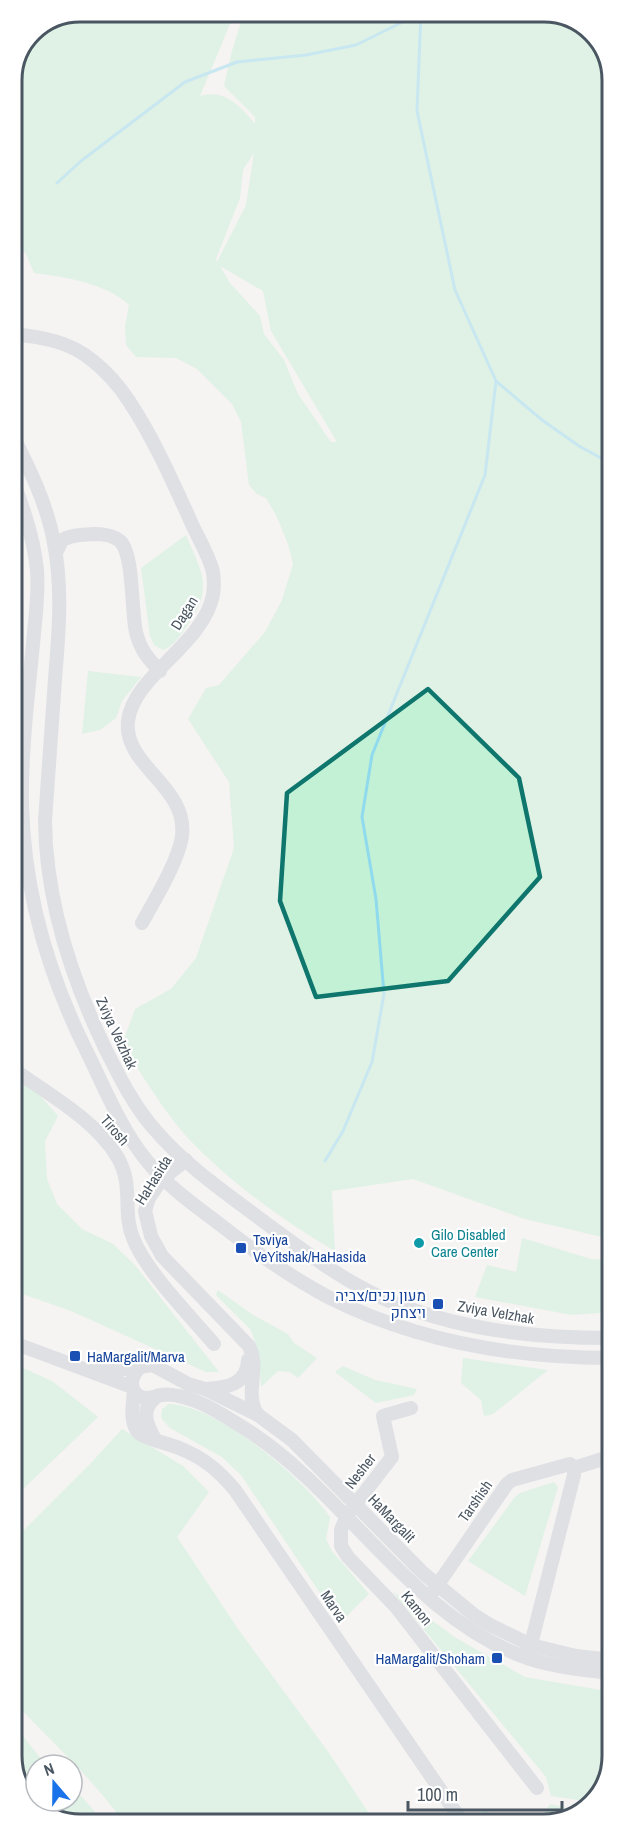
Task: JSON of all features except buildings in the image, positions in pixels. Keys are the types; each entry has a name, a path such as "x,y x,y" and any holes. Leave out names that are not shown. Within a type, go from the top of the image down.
{"street":[{"name":"Dagan","path":"22,335 69,345 107,373 138,416 208,560 214,583 210,605 197,630 132,704 128,723 132,744 137,754 170,793 177,805 182,837 167,877 142,923"},
{"name":"Zviya VeIzhak","path":"22,455 48,521 56,553 59,590 59,622 45,821 47,866 55,910 64,948 80,993 115,1068 143,1116 156,1132 186,1160 291,1241 385,1299 451,1321 490,1330 529,1335 602,1338"},
{"path":"22,507 29,528 37,568 22,794 25,848 32,899 45,952 60,994 75,1029 140,1153 166,1182 264,1257 330,1298 387,1322 468,1346 576,1358 602,1358"},
{"path":"48,521 75,535"},
{"path":"56,553 63,540 75,535 110,536 119,540 124,546 129,567 135,630 147,658 160,670"},
{"name":"Tirosh","path":"22,1075 84,1120 108,1143 118,1157 128,1183 129,1222 132,1238 157,1276 214,1344"},
{"name":"HaHasida","path":"186,1160 147,1202 145,1211 148,1224 155,1245 249,1347 254,1362 250,1395 258,1415"},
{"path":"157,1276 171,1264"},
{"path":"205,1389 227,1387 239,1381 244,1375 248,1358 241,1338"},
{"path":"22,1346 92,1371 133,1389 144,1398 158,1396"},
{"path":"92,1371 153,1365 162,1371 166,1381 158,1396 149,1402 146,1420 155,1439"},
{"path":"133,1389 133,1374 141,1366"},
{"name":"HaMargalit","path":"162,1371 258,1415 292,1440 351,1510 433,1592 483,1637 529,1651 574,1669 602,1672"},
{"name":"Marva","path":"133,1389 133,1421 139,1433 181,1449 213,1466 235,1490 457,1814"},
{"name":"HaMargalit","path":"158,1396 184,1397 245,1429 351,1510"},
{"name":"Nesher","path":"351,1510 392,1457 383,1416 411,1408"},
{"name":"Tarshish","path":"433,1592 512,1480 563,1464 570,1464 574,1468 602,1459"},
{"path":"529,1651 574,1468"},
{"name":"Kamon","path":"351,1510 339,1537 344,1551 396,1607 537,1788"},
{"name":"HaMargalit","path":"529,1651 602,1659"}],"highlighted area":[{"path":"428,689 519,778 540,877 448,981 316,997 280,901 287,793"}],"green space":[{"path":"80,22 231,22 200,96 217,95 231,100 255,124 255,117 224,86 241,22 547,23 559,24 573,30 592,48 600,65 602,80 602,1237 525,1219 413,1179 332,1191 335,1251 256,1199 202,1153 169,1115 122,1045 135,1009 171,989 196,958 234,848 229,782 188,719 206,688 219,685 265,632 282,600 293,564 288,544 276,515 266,498 257,494 249,485 241,422 232,404 197,369 176,358 136,357 126,345 125,327 129,305 120,297 84,282 34,273 22,249 22,80 32,48 39,39 58,27","holes":["254,153 246,205 217,262 216,259 240,198 243,170","220,266 263,291 271,331 337,442 331,442 298,394 284,360 264,334 260,316 230,283"]},
{"path":"186,535 201,572 203,592 195,614 174,643 163,650 154,645 150,636 141,568"},
{"path":"88,671 141,677 122,701 116,718 100,730 82,734"},
{"path":"22,1084 36,1091 58,1116 45,1141 47,1179 57,1204 82,1229 113,1244 134,1264 219,1372 206,1372 71,1311 22,1294"},
{"path":"522,1238 591,1259 602,1260 602,1313 572,1315 475,1297 487,1265 516,1272"},
{"path":"218,1290 253,1315 288,1334 294,1343 317,1358 298,1378 290,1372 278,1371 261,1387 259,1354 251,1330 216,1295"},
{"path":"463,1358 548,1370 493,1414 484,1416 481,1400 461,1383"},
{"path":"343,1366 375,1380 417,1389 414,1395 376,1403 335,1372"},
{"path":"22,1368 52,1381 98,1417 22,1490"},
{"path":"169,1404 189,1408 211,1417 257,1446 300,1483 330,1517 326,1539 332,1551 369,1594 340,1623 241,1475 222,1457 170,1428 161,1418 162,1409"},
{"path":"122,1429 183,1466 209,1492 177,1537 238,1629 329,1753 369,1814 117,1814 84,1774 84,1753 64,1753 22,1710 22,1532"},
{"path":"554,1482 558,1487 525,1596 468,1561 515,1497 520,1493"},
{"path":"392,1591 456,1638 525,1677 602,1690 602,1757 596,1782 590,1792 581,1800 551,1796 546,1777"},
{"path":"22,1735 36,1753 24,1753 24,1772 22,1757"},
{"path":"84,1799 97,1814 69,1813 84,1813"},
{"path":"550,1804 570,1809 559,1813 544,1814"},
{"path":"485,1809 490,1814 479,1814"}],"waterway":[{"path":"57,183 81,161 185,82 237,62 306,55 356,45 401,23"},
{"path":"421,23 417,111 455,290 496,381 542,420 579,446 602,459"},
{"path":"325,1161 343,1131 372,1062 384,994 376,899 362,817 372,755 485,475 496,381"}],"place":[{"name":"Gilo Disabled Care Center","path":"419,1243"},
{"name":"Tsviya VeYitshak/HaHasida","path":"241,1248"},
{"name":"מעון נכים/צביה ויצחק","path":"438,1304"},
{"name":"HaMargalit/Marva","path":"75,1356"},
{"name":"HaMargalit/Shoham","path":"497,1658"}]}
